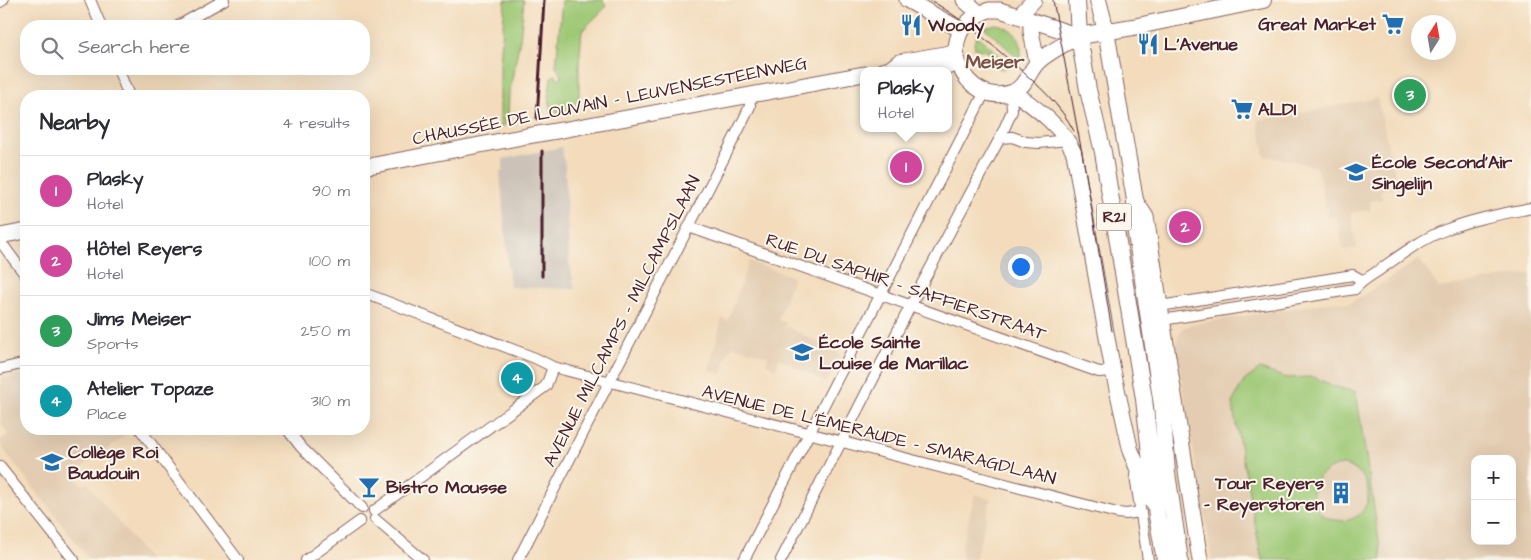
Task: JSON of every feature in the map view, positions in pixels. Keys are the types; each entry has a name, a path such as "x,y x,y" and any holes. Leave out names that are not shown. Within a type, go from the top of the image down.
{"main road":[{"path":"907,0 961,30"},
{"path":"964,0 979,14"},
{"path":"1025,19 1034,0"},
{"name":"R21","path":"1077,0 1079,36 1092,112 1104,152 1144,399 1157,516 1165,560"},
{"name":"R21","path":"1098,0 1106,31 1135,200 1135,227 1162,405 1167,473 1180,560"},
{"path":"1079,36 1025,19 996,5 969,19 961,30 956,47 957,58 967,80 973,86 985,92 996,94 1012,92 1029,77 1037,63 1079,36 1263,0"},
{"path":"1025,19 1031,31 1037,63"},
{"path":"894,67 900,62 957,58"},
{"path":"941,67 957,58"},
{"name":"CHAUSSÉE DE LOUVAIN - LEUVENSESTEENWEG","path":"370,166 860,75"},
{"path":"1012,92 1052,122 1061,141 1074,153 1114,371 1131,452 1157,516"},
{"path":"1135,200 1146,217 1200,560"},
{"path":"0,236 20,232"}],"street":[{"path":"90,0 98,20"},
{"path":"189,20 224,0"},
{"path":"120,75 126,90"},
{"path":"744,560 985,92"},
{"path":"781,560 911,306 1000,138 1012,111 1012,92"},
{"name":"AVENUE MILCAMPS - MILCAMPSLAAN","path":"518,560 748,112 750,106 749,95"},
{"path":"1007,122 1012,137"},
{"path":"1000,138 1012,137 1026,142 1039,143 1061,141"},
{"path":"1161,313 1355,289 1362,280 1378,272 1414,246 1445,230 1481,219 1531,208"},
{"name":"RUE DU SAPHIR - SAFFIERSTRAAT","path":"689,226 1099,372 1114,371"},
{"path":"0,241 20,268"},
{"path":"1161,313 1353,274 1362,280"},
{"name":"AVENUE DE L'ÉMERAUDE - SMARAGDLAAN","path":"370,295 535,358 553,368 1117,513 1141,512"},
{"path":"0,370 20,365"},
{"path":"360,521 369,524 374,515 546,386 553,368"},
{"path":"144,435 238,560"},
{"path":"292,435 301,447 362,508"},
{"path":"1131,452 1148,560"},
{"path":"0,467 74,560"},
{"path":"362,508 368,507 374,515 423,560"},
{"path":"360,521 359,515 362,508"},
{"path":"306,560 360,521"}],"shaded area":[{"name":"École Second'Air Singelijn","path":"1377,98 1398,187 1380,190 1382,200 1370,201 1371,210 1351,213 1357,248 1343,250 1337,215 1328,217 1317,168 1308,164 1265,156 1258,120"},
{"path":"562,147 565,167 569,263 575,289 510,287 500,172 503,170 503,159"},
{"path":"1419,259 1439,288 1531,273 1531,560 1212,560 1176,346 1178,335 1185,327 1194,324 1338,301 1348,304"},
{"path":"749,261 793,277 778,320 786,323 784,328 786,329 787,327 841,354 826,383 779,358 776,369 766,364 768,356 733,346 729,349 722,374 709,370 722,318 728,321"},
{"name":"Collège Roi Baudouin","path":"20,375 20,435 125,435 74,474 83,485 87,483 149,560 90,560 0,445 0,440 8,434 0,422 0,379"},
{"path":"975,494 991,499 975,560 963,560 961,550"}],"green space":[{"path":"505,0 524,0 520,40 509,93 508,117 504,126 500,126 500,64"},
{"path":"562,0 603,0 606,7 582,31 579,65 579,106 569,108 570,113 551,116 549,93 551,77 556,75 558,79 562,77 556,66"},
{"path":"996,24 1008,28 1016,36 1021,46 1019,59 984,27"},
{"path":"977,35 1012,66 1002,69 993,66 989,52 975,48 974,43"},
{"path":"1260,369 1286,378 1313,377 1336,387 1356,392 1382,560 1262,560 1232,403 1244,381","holes":["1344,465 1356,471 1364,479 1368,489 1368,499 1364,508 1358,516 1348,520 1336,520 1323,515 1317,508 1314,500 1314,485 1317,479 1336,466"]}],"tram line":[{"path":"930,0 974,30 1032,80 1048,95 1074,131"},
{"path":"1053,0 1085,169 1112,331"}],"railway":[{"path":"537,119 544,0"},
{"path":"542,151 542,276"}],"place":[{"name":"Great Market","path":"1393,24"},
{"name":"Woody","path":"911,25"},
{"name":"L'Avenue","path":"1148,44"},
{"name":"Jims Meiser","path":"1410,95"},
{"name":"ALDI","path":"1242,109"},
{"name":"Plasky","path":"906,167"},
{"name":"École Second'Air Singelijn","path":"1356,172"},
{"name":"Hôtel Reyers","path":"1185,227"},
{"name":"École Sainte Louise de Marillac","path":"802,352"},
{"name":"Atelier Topaze","path":"517,378"},
{"name":"Collège Roi Baudouin","path":"52,462"},
{"name":"Bistro Mousse","path":"369,487"},
{"name":"Tour Reyers - Reyerstoren","path":"1341,493"}],"district":[{"name":"Meiser","path":"995,62"}]}
